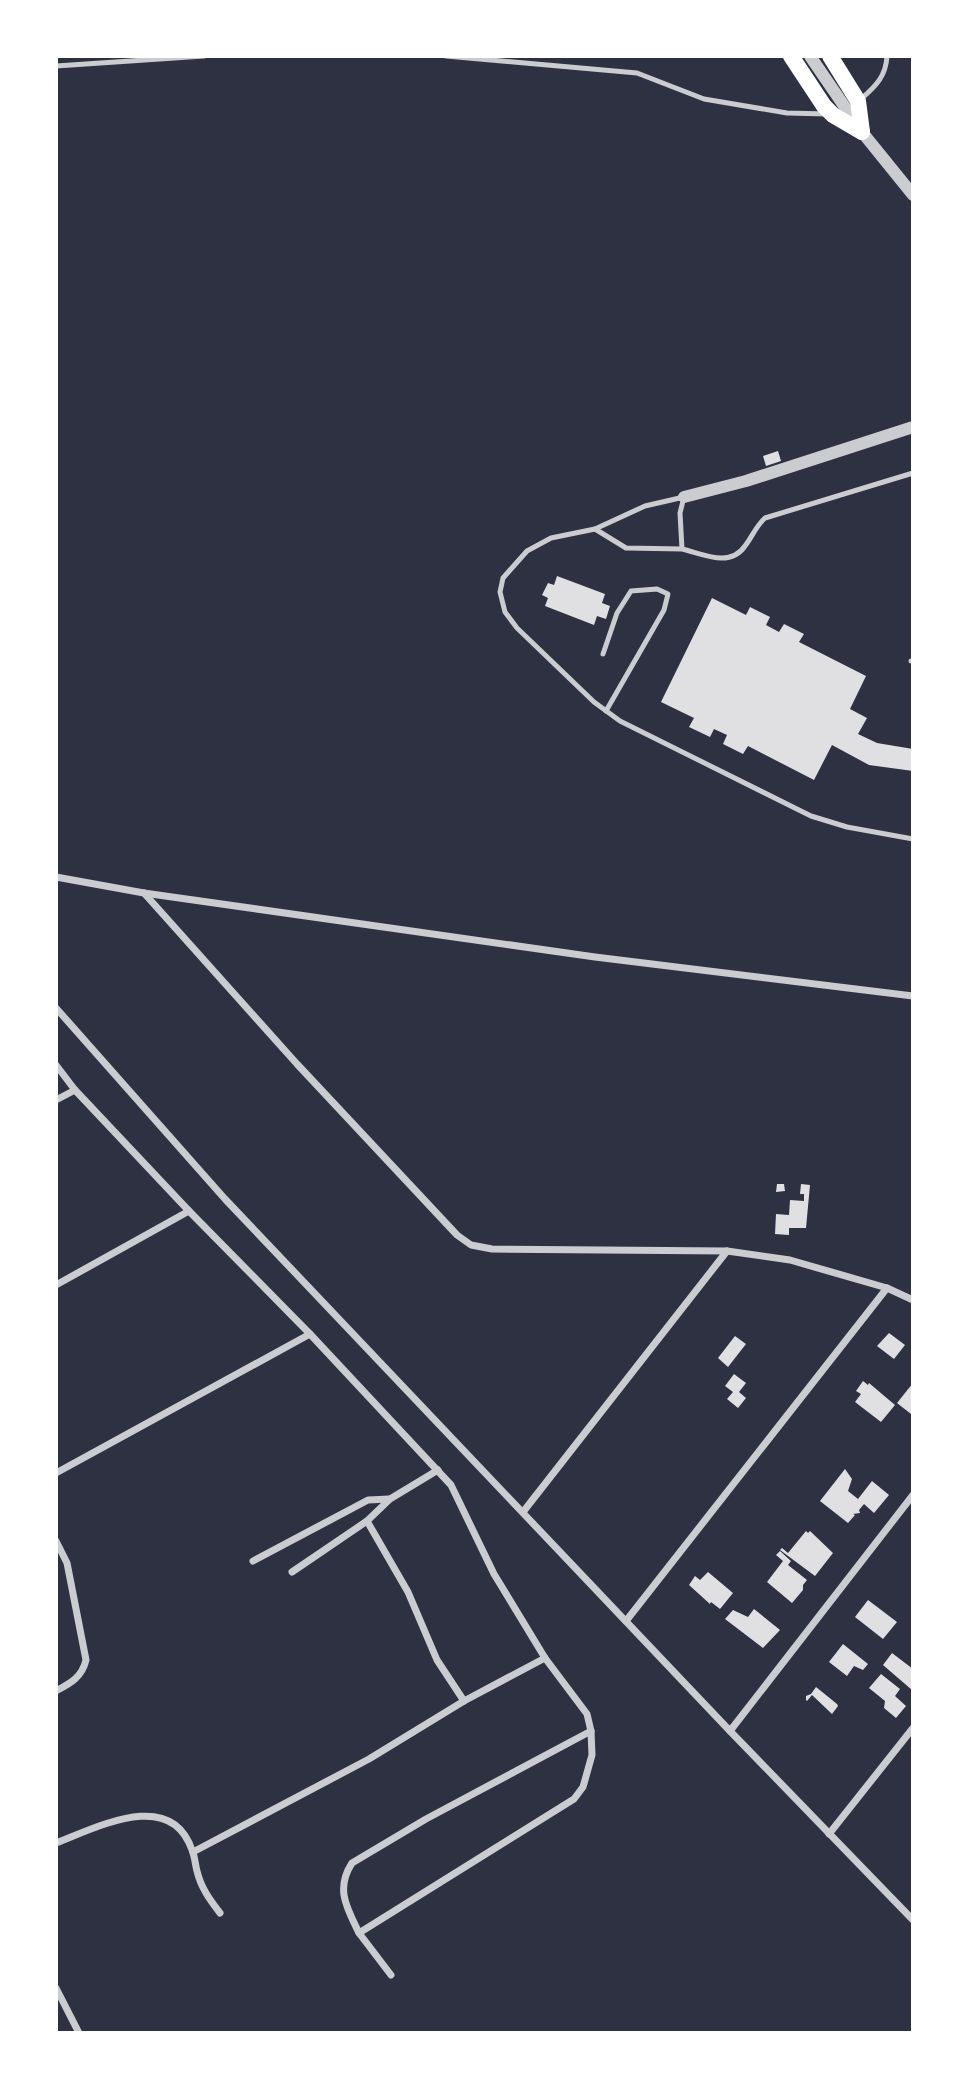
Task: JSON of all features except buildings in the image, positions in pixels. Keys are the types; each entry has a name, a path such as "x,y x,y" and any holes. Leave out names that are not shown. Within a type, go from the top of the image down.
{"highway":[{"path":"791,56 824,106 846,108"},
{"path":"830,56 846,108 862,132"},
{"path":"846,108 862,132"}],"street":[{"path":"810,56 846,108"},
{"path":"862,132 913,195"},
{"path":"684,497 746,481 913,428"},
{"path":"56,877 144,893 594,957 913,996"},
{"path":"144,893 298,1064 457,1235 471,1245 492,1249 727,1251 789,1259 887,1288 913,1300"},
{"path":"56,1008 225,1199 913,1920"},
{"path":"56,1065 75,1090 188,1211 310,1334 451,1485 494,1574 545,1658 587,1714 592,1755 588,1776 574,1799 359,1933"},
{"path":"56,1100 75,1090"},
{"path":"56,1285 188,1211"},
{"path":"523,1513 727,1251"},
{"path":"626,1621 887,1288"},
{"path":"56,1473 310,1334"},
{"path":"292,1572 367,1521 390,1499 438,1470"},
{"path":"730,1731 913,1495"},
{"path":"253,1561 368,1500 390,1499"},
{"path":"367,1521 408,1592 437,1660 464,1701"},
{"path":"56,1541 67,1563 86,1660 78,1677 56,1691"},
{"path":"193,1852 369,1759 464,1701 545,1658"},
{"path":"829,1834 913,1728"},
{"path":"391,1975 359,1933 345,1904 342,1888 345,1873 352,1863 426,1819 591,1731"},
{"path":"56,1843 137,1815 171,1821 185,1833 205,1893 220,1913"},
{"path":"56,1988 79,2033"}],"lane":[{"path":"56,65 204,56"},
{"path":"446,56 637,73 704,99 787,113 846,108 882,78 886,70 887,56"},
{"path":"594,529 626,548 682,549 716,558 729,558 744,549 765,518 913,473"},
{"path":"682,549 680,513 684,497 645,506 594,529 551,538 527,551 503,578 500,592 505,612 517,628 594,702 620,720 811,816 847,827 913,839"},
{"path":"603,654 617,613 631,591 657,589 668,594 664,610 607,711"}]}
